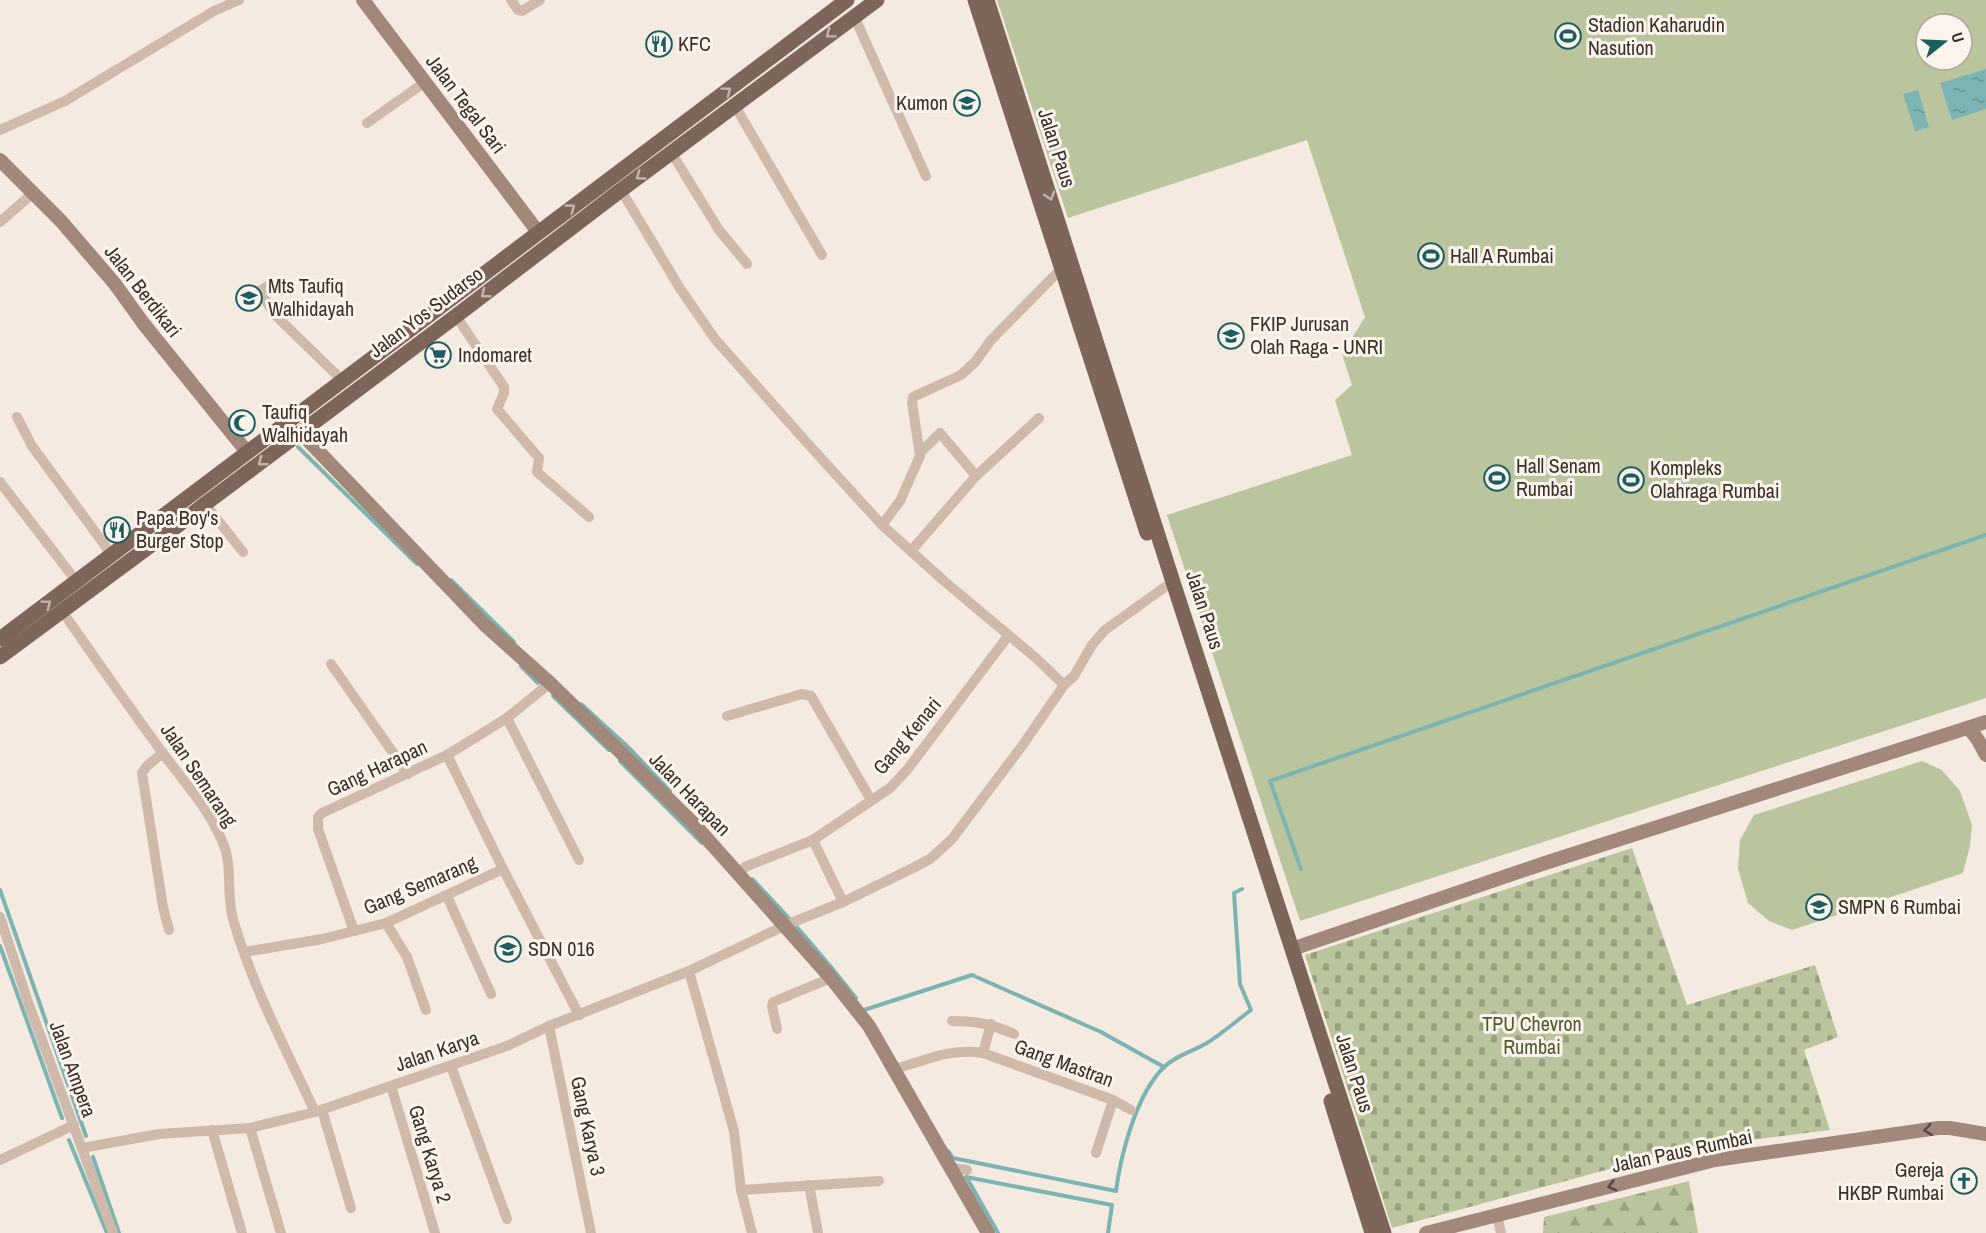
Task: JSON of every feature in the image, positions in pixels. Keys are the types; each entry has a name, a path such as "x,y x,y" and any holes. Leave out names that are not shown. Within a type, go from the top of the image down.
{"main road":[{"name":"Jalan Yos Sudarso","path":"0,639 538,232 685,133 847,0"},
{"name":"Jalan Yos Sudarso","path":"0,657 671,152 685,133 735,106 877,0"},
{"name":"Jalan Paus","path":"975,0 1166,587 1384,1233"},
{"name":"Jalan Paus","path":"987,0 1288,950 1372,1233"},
{"path":"168,512 177,526"}],"street":[{"path":"208,0 214,11"},
{"path":"0,130 65,101 214,11 239,0"},
{"name":"Jalan Tegal Sari","path":"363,0 538,232"},
{"path":"511,0 518,10 522,11 540,0"},
{"path":"854,16 926,176"},
{"path":"367,123 425,82"},
{"path":"735,106 822,255"},
{"path":"671,152 719,230 747,264"},
{"name":"Jalan Berdikari","path":"0,160 61,221 115,284 143,323 247,452"},
{"path":"621,190 681,290 715,339 882,525 1064,685"},
{"path":"0,222 32,194"},
{"path":"921,452 913,397 962,375 975,362 991,339 1061,269"},
{"path":"272,282 260,291 274,314 343,381"},
{"path":"456,316 504,387 504,393 497,409 539,458 537,472 589,516"},
{"path":"17,417 32,446 112,555"},
{"path":"911,551 976,476 1038,418"},
{"name":"Jalan Harapan","path":"300,432 485,625 742,869 869,1026 960,1169 988,1233"},
{"path":"882,525 900,501 921,452 940,432 976,476"},
{"path":"0,482 77,582"},
{"path":"205,504 243,552"},
{"name":"Jalan Karya","path":"82,1148 159,1134 250,1128 319,1111 507,1046 549,1026 689,971 787,925 843,902 930,859 952,839 1022,746 1064,685 1074,676 1092,645 1105,630 1166,587"},
{"name":"Jalan Semarang","path":"62,611 195,794 225,845 231,909 244,952 266,1007 319,1111 351,1208"},
{"name":"Gang Kenari","path":"742,869 813,840 890,788 907,770 1008,636"},
{"path":"331,664 408,774"},
{"name":"Gang Harapan","path":"354,931 318,829 318,817 322,813 447,755 507,718 548,684"},
{"path":"727,716 802,694 811,696 871,800"},
{"path":"507,718 579,860"},
{"path":"1288,950 1545,863 1986,722"},
{"path":"1969,728 1986,755"},
{"path":"163,753 142,773 163,907 169,930"},
{"name":"Gang Semarang","path":"447,755 502,868 579,1015"},
{"path":"813,840 843,902"},
{"name":"Gang Semarang","path":"244,952 386,923 502,868"},
{"path":"447,896 491,994"},
{"name":"Jalan Ampera","path":"0,917 28,1002 113,1233"},
{"path":"386,923 407,957 426,1010"},
{"path":"689,971 734,1131 741,1190 752,1233"},
{"path":"777,1029 773,1002 831,978"},
{"name":"Gang Mastran","path":"952,1021 991,1024 1014,1034"},
{"name":"Gang Mastran","path":"983,1053 991,1024"},
{"name":"Gang Karya 3","path":"549,1026 591,1233"},
{"name":"Gang Mastran","path":"895,1069 946,1053 965,1050 983,1053 1113,1100 1131,1110"},
{"path":"451,1066 507,1219"},
{"name":"Gang Karya 2","path":"391,1086 435,1233"},
{"path":"1096,1153 1113,1100"},
{"path":"0,1160 74,1125"},
{"path":"250,1128 281,1233"},
{"name":"Jalan Paus Rumbai","path":"1426,1233 1715,1160 1938,1128 1986,1134"},
{"path":"212,1130 242,1233"},
{"path":"741,1190 879,1181"},
{"path":"809,1185 818,1233"},
{"path":"1497,1215 1501,1233"}],"green space":[{"name":"Kompleks Olahraga Rumbai","path":"997,0 1986,0 1986,698 1300,921 1167,515 1352,455 1335,400 1352,385 1342,354 1365,317 1307,140 1068,218"},
{"path":"1922,761 1942,770 1960,791 1972,825 1970,846 1963,873 1792,930 1769,921 1748,903 1738,869 1740,840 1754,815"},
{"name":"TPU Chevron Rumbai","path":"1632,848 1687,1005 1815,965 1838,1037 1804,1050 1830,1130 1687,1148 1392,1228 1305,955"},
{"path":"1689,1181 1698,1233 1543,1233 1544,1217"}],"water":[{"path":"1986,69 1986,109 1952,120 1940,83"},
{"path":"1918,90 1929,127 1915,131 1903,94"}],"waterway":[{"path":"298,447 417,564"},
{"path":"1301,869 1270,781 1986,535"},
{"path":"451,580 514,642"},
{"path":"521,666 538,683"},
{"path":"553,696 609,750"},
{"path":"581,704 628,747 670,791"},
{"path":"620,761 702,843"},
{"path":"752,879 806,937 856,998"},
{"path":"948,1151 953,1158 1116,1191 1131,1126 1153,1080 1168,1064 1207,1043 1251,1010 1240,984 1234,893 1242,889"},
{"path":"0,890 86,1136"},
{"path":"0,946 62,1118"},
{"path":"864,1010 972,975 1101,1032 1164,1067"},
{"path":"69,1140 107,1233"},
{"path":"93,1157 119,1233"},
{"path":"966,1177 1112,1205 1108,1233"},
{"path":"967,1178 998,1233"}],"place":[{"name":"Stadion Kaharudin Nasution","path":"1568,36"},
{"name":"KFC","path":"659,44"},
{"name":"Kumon","path":"967,103"},
{"name":"Hall A Rumbai","path":"1431,256"},
{"name":"Mts Taufiq Walhidayah","path":"249,298"},
{"name":"FKIP Jurusan Olah Raga - UNRI","path":"1231,336"},
{"name":"Indomaret","path":"438,355"},
{"name":"Taufiq Walhidayah","path":"242,423"},
{"name":"Hall Senam Rumbai","path":"1497,478"},
{"name":"Kompleks Olahraga Rumbai","path":"1631,480"},
{"name":"Papa Boy's Burger Stop","path":"117,530"},
{"name":"SMPN 6 Rumbai","path":"1819,907"},
{"name":"SDN 016","path":"508,949"},
{"name":"Gereja HKBP Rumbai","path":"1964,1181"}]}
